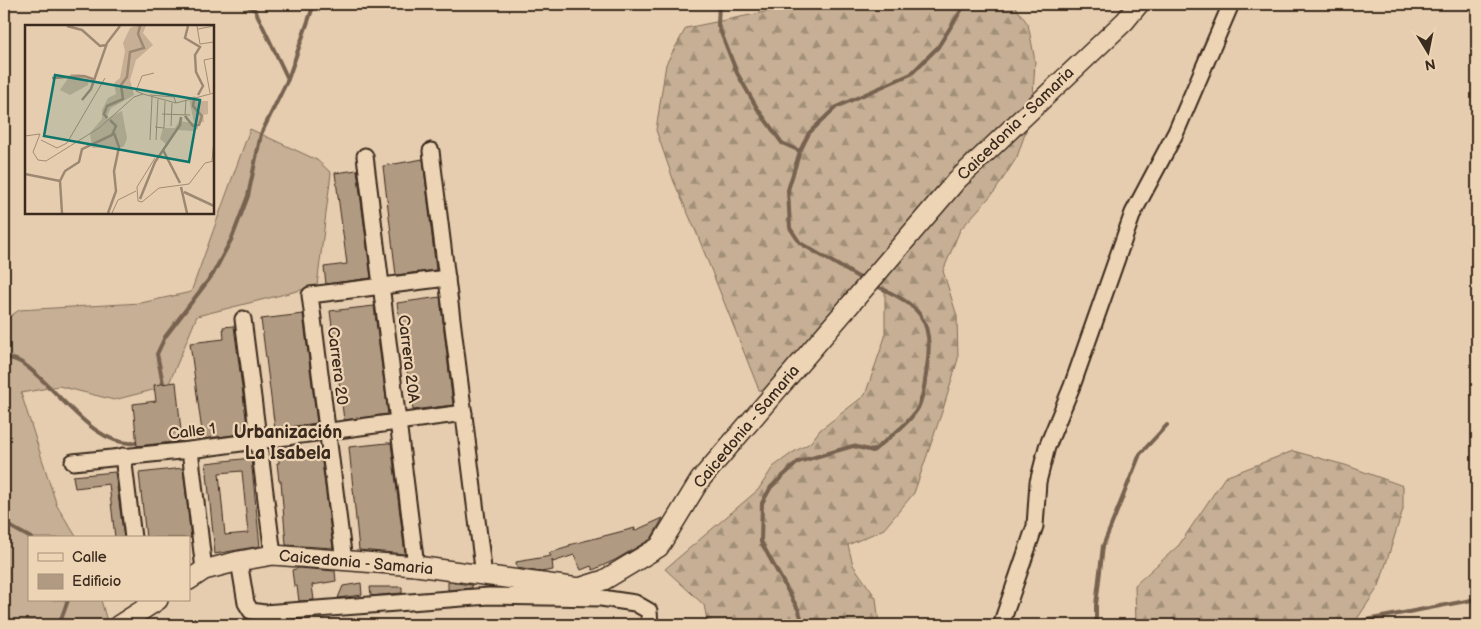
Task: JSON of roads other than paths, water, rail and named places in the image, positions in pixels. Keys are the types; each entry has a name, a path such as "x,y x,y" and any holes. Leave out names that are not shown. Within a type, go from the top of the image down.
{"street":[{"name":"Caicedonia - Samaria","path":"196,575 239,561 272,555 416,566 579,588 604,580 659,548 700,480 957,180 1125,21 1139,4"},
{"path":"1001,625 1034,526 1038,482 1047,446 1072,386 1133,214 1176,132 1231,4"},
{"path":"431,151 484,576"},
{"name":"Carrera 20A","path":"365,156 416,566"},
{"path":"381,286 447,278"},
{"name":"Carrera 20","path":"344,562 310,295 381,286"},
{"path":"243,319 272,555"},
{"name":"Calle 1","path":"72,462 190,450 464,413"},
{"path":"190,450 196,575"},
{"path":"123,456 133,536"},
{"path":"239,561 246,603 251,611 264,614 489,596 601,598 635,603 649,611 650,625"},
{"path":"119,625 147,604"}],"waterway":[{"path":"244,4 255,10 288,79"},
{"path":"164,388 157,354 165,337 213,274 232,238 248,196 261,134 288,79 314,4"},
{"path":"719,4 718,25 737,73 757,108 782,143 800,151"},
{"path":"865,281 800,243 790,228 788,190 800,151 809,133 836,107 911,74 938,47 962,9 968,4"},
{"path":"803,625 799,611 761,542 762,503 771,487 798,462 853,446 873,451 909,420 918,408 923,393 929,350 925,324 920,314 912,306 874,285"},
{"path":"4,357 22,363 35,373 92,427 108,437 124,443 140,442"},
{"path":"1096,625 1096,605 1103,546 1140,454 1167,425"},
{"path":"4,523 28,536"},
{"path":"1340,625 1477,599"},
{"path":"59,625 67,602"}],"district":[{"name":"Urbanización La Isabela","path":"288,442"}]}
